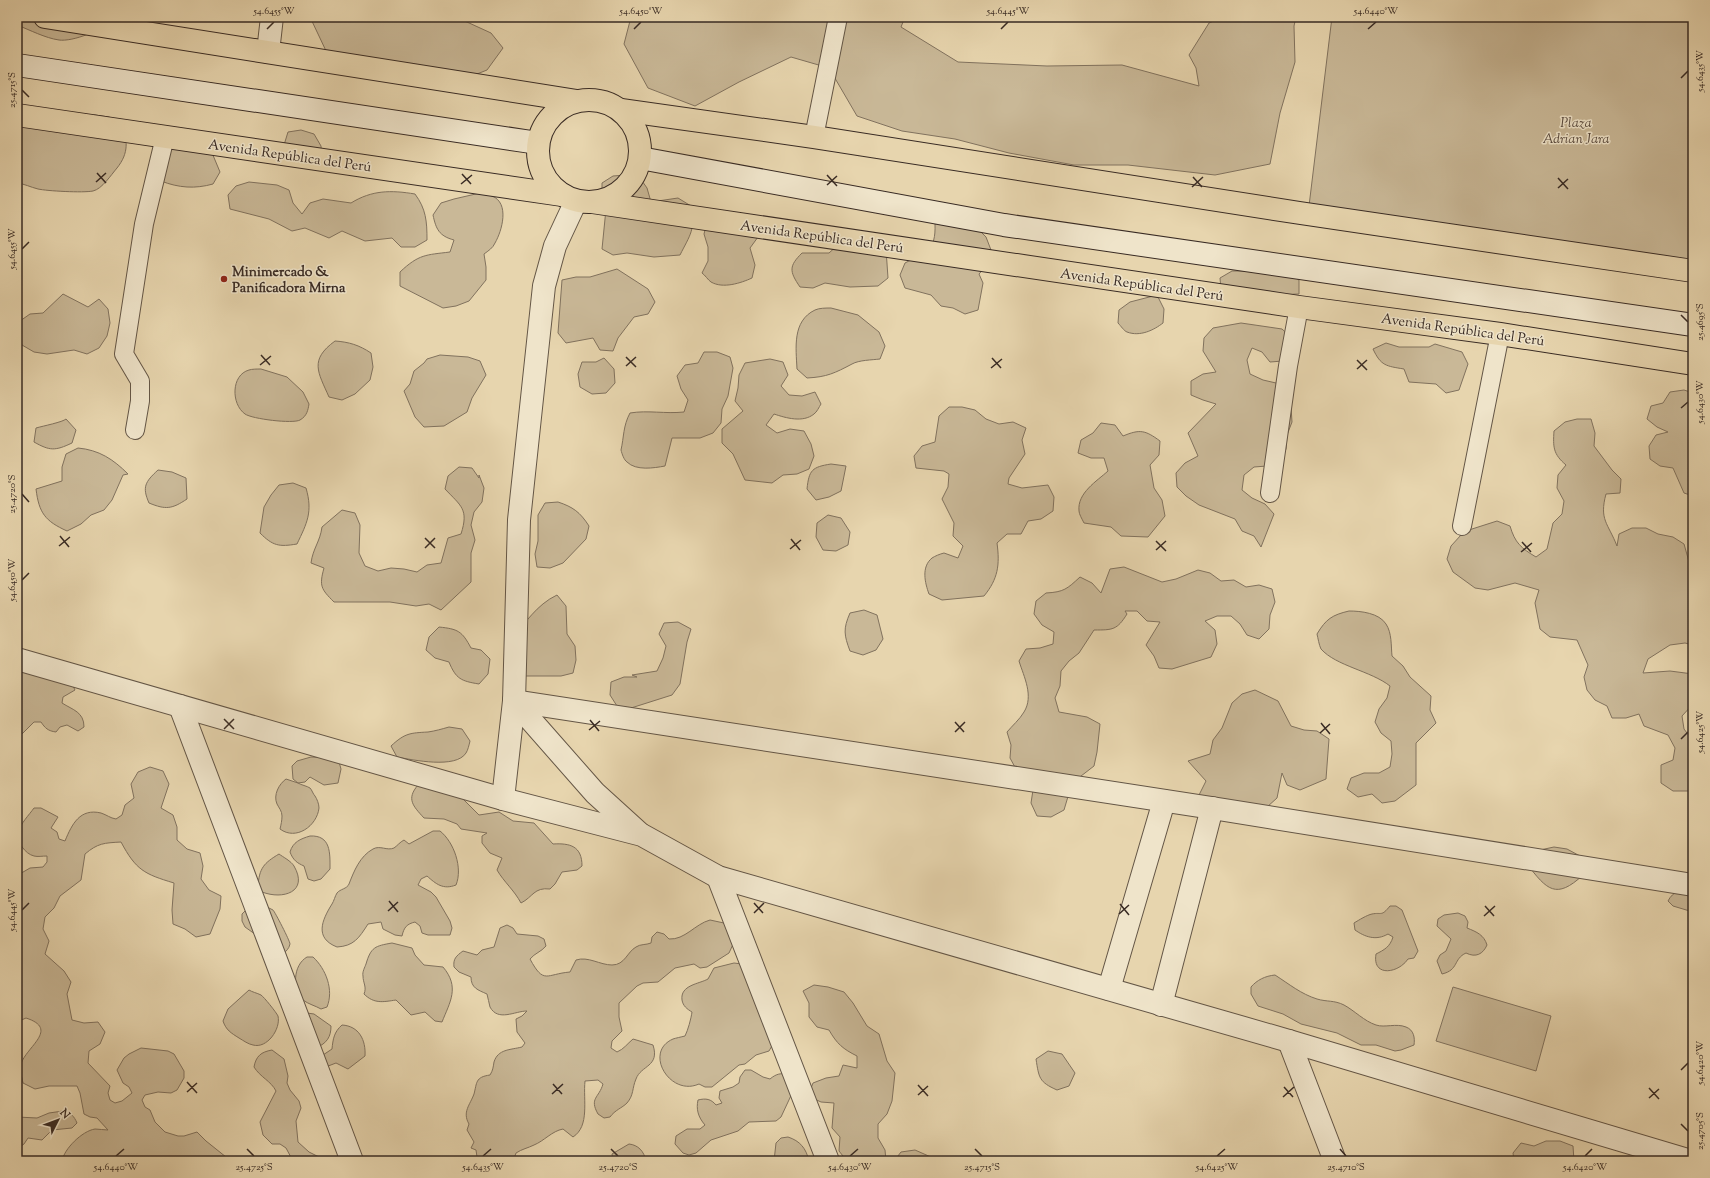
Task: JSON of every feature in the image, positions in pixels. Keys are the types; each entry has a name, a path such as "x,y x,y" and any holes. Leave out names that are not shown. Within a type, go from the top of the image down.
{"highway":[{"path":"45,17 577,101"},
{"path":"592,99 608,103 621,110 632,122 638,136 641,152 638,167 631,181 620,192 607,200 577,199 551,185 542,173 538,158 538,143 543,129 551,116 563,106 577,101 592,99"},
{"path":"621,110 814,137 1300,214 1693,271"},
{"name":"Avenida República del Perú","path":"17,115 1299,307 1500,334 1693,364"}],"street":[{"path":"268,52 272,17"},
{"path":"17,65 538,143"},
{"path":"640,158 1004,225 1693,325"},
{"path":"503,799 514,701 519,520 544,286 555,246 577,199"},
{"path":"17,659 503,799 642,835"},
{"path":"514,701 1212,808 1693,885"},
{"path":"514,701 595,793 642,835 718,877 1289,1041 1683,1159 1693,1144"},
{"path":"180,706 352,1161"},
{"path":"1109,989 1164,801"},
{"path":"1161,1005 1212,808"},
{"path":"718,877 828,1161"},
{"path":"1289,1041 1335,1161"}],"lane":[{"path":"814,137 838,17"},
{"path":"135,430 140,401 140,381 124,354 144,224 164,137"},
{"path":"1270,493 1288,366 1299,307"},
{"path":"1462,526 1500,334"}],"green space":[{"path":"17,17 111,17 108,22 96,31 72,39 59,40 48,38 17,25"},
{"path":"310,17 456,17 491,33 503,48 487,70 457,82 327,53"},
{"path":"631,17 905,17 901,27 958,62 1047,66 1122,65 1199,86 1196,68 1189,55 1209,23 1223,17 1296,17 1294,26 1295,62 1280,113 1270,164 1215,175 1128,165 1074,165 1009,153 955,139 902,131 857,116 829,68 791,57 739,82 695,106 648,88 624,44"},
{"name":"Plaza Adrian Jara","path":"1332,17 1693,17 1693,261 1309,206"},
{"path":"95,115 109,117 121,123 126,141 124,157 100,188 88,192 57,191 38,189 17,183 17,128"},
{"path":"301,130 314,134 321,146 322,159 284,145 288,132"},
{"path":"170,144 210,148 220,172 213,184 200,187 187,187 161,181"},
{"path":"626,175 640,178 647,188 651,202 678,198 691,206 693,221 691,232 680,255 654,257 627,253 613,255 602,249 606,209 602,196 602,183 613,176"},
{"path":"249,182 277,185 289,190 293,203 302,214 310,203 323,199 351,203 374,193 398,192 415,194 424,210 427,227 427,240 415,247 401,247 392,238 365,241 342,231 329,238 305,228 292,231 269,219 230,209 228,195 236,186"},
{"path":"480,193 489,195 498,200 503,211 503,218 498,238 494,245 484,254 486,280 469,301 456,306 443,308 400,286 400,272 412,262 423,256 450,252 454,240 445,236 439,231 435,224 433,215 441,203"},
{"path":"948,221 976,227 986,237 991,250 988,264 979,274 983,283 978,310 965,314 953,308 941,306 931,295 905,288 900,275 905,263 928,250 934,240 935,224"},
{"path":"707,222 758,237 750,248 755,265 752,278 743,282 721,285 711,282 702,273 708,261 708,247 704,234"},
{"path":"839,244 886,249 888,278 878,286 850,287 825,283 813,288 800,287 792,273 792,269 793,265 802,253 829,253"},
{"path":"1271,262 1299,280 1299,294 1271,295 1221,290 1220,278 1232,271 1246,271"},
{"path":"617,269 648,289 655,302 648,314 634,317 618,338 613,351 600,350 593,338 566,343 558,333 562,280 576,277 590,277"},
{"path":"63,294 88,307 99,299 108,309 110,323 107,336 99,348 87,354 74,350 47,354 34,352 22,345 17,336 17,329 20,321 30,314 43,313"},
{"path":"1157,295 1164,309 1163,323 1142,333 1137,334 1125,331 1118,323 1119,310 1130,302"},
{"path":"821,308 831,308 858,315 879,332 885,346 880,359 858,362 831,374 807,378 797,369 796,344 799,328 802,321 815,310"},
{"path":"1241,323 1282,329 1293,339 1283,361 1270,362 1262,352 1252,348 1247,360 1250,374 1263,380 1276,383 1285,394 1291,407 1292,422 1287,435 1286,449 1280,462 1267,466 1254,467 1244,475 1242,490 1252,498 1265,504 1274,514 1261,547 1254,536 1242,531 1235,519 1199,505 1186,496 1177,487 1176,473 1185,463 1198,456 1188,433 1216,404 1191,395 1191,381 1203,374 1216,372 1203,351 1204,338 1213,328"},
{"path":"335,341 354,344 371,353 373,367 370,380 355,394 342,400 329,397 318,367 322,354"},
{"path":"1386,343 1399,347 1429,347 1435,344 1462,352 1468,364 1459,390 1446,393 1436,384 1409,382 1404,369 1388,366 1376,355 1373,349"},
{"path":"704,352 717,352 730,357 733,368 728,396 722,409 721,423 713,433 700,438 672,438 665,466 640,468 631,465 625,460 621,450 625,427 630,413 684,412 688,400 681,389 677,376 685,365 698,363"},
{"path":"440,355 468,357 480,361 486,375 472,398 467,412 444,426 424,427 415,417 404,391 410,384 414,371 427,359"},
{"path":"604,358 614,369 615,383 606,393 592,394 580,387 578,374 582,362 596,362"},
{"path":"770,359 783,362 788,375 781,386 789,395 802,396 815,392 821,404 816,412 810,417 794,419 774,414 766,425 777,433 790,429 804,431 811,444 814,456 809,469 797,474 783,475 772,483 745,480 733,454 722,443 722,429 743,411 735,401 739,375 745,363"},
{"path":"253,369 261,369 287,377 303,392 309,404 307,413 304,417 296,421 264,419 249,416 240,409 235,397 236,383 243,373"},
{"path":"1684,390 1693,393 1693,496 1684,493 1673,468 1660,466 1650,459 1649,446 1656,435 1668,432 1657,427 1647,419 1651,406 1663,403 1670,392"},
{"path":"949,407 962,407 975,410 986,419 999,424 1013,422 1026,428 1022,440 1025,454 1009,478 1008,484 1022,488 1048,485 1054,497 1053,511 1041,519 1028,521 1021,534 1007,534 997,543 997,571 989,590 984,596 942,600 929,594 926,585 925,570 932,558 938,555 944,553 958,558 963,546 953,536 954,523 942,499 948,487 949,474 944,471 916,468 914,456 922,446 935,442 939,416"},
{"path":"66,419 76,430 72,443 57,449 53,449 44,447 34,442 36,428 57,423"},
{"path":"1577,419 1591,419 1595,433 1594,446 1612,470 1621,479 1620,493 1606,494 1604,503 1604,516 1617,546 1619,534 1632,528 1646,528 1658,534 1673,537 1684,544 1693,576 1693,645 1685,643 1670,645 1648,659 1643,673 1670,671 1693,674 1693,704 1682,716 1684,729 1693,741 1693,791 1673,791 1661,783 1661,765 1673,760 1675,748 1668,735 1644,726 1639,714 1626,718 1612,718 1607,706 1595,700 1587,690 1584,677 1588,665 1577,640 1550,637 1540,629 1535,603 1539,590 1515,583 1488,590 1475,588 1453,572 1447,559 1451,546 1461,535 1472,529 1497,521 1510,526 1516,541 1526,551 1536,557 1547,549 1553,523 1562,514 1564,501 1557,488 1558,475 1566,465 1556,454 1554,431 1565,422"},
{"path":"1101,423 1115,425 1123,436 1134,432 1142,432 1160,441 1159,455 1150,465 1154,488 1162,500 1165,516 1148,537 1121,536 1111,527 1084,523 1080,515 1079,505 1084,493 1093,483 1108,471 1104,458 1091,458 1078,453 1081,440 1093,433"},
{"path":"78,448 93,451 105,456 128,474 123,475 112,500 104,510 91,515 81,524 67,531 53,524 44,515 39,504 36,489 62,481 62,467 66,454"},
{"path":"831,464 846,466 841,491 829,497 816,500 807,489 810,474 813,470 820,466"},
{"path":"459,467 472,468 479,478 479,475 484,488 482,502 474,512 471,525 475,540 471,553 471,582 441,610 429,604 416,606 390,602 334,602 326,594 322,587 324,568 311,563 322,527 342,510 355,513 360,525 359,553 365,566 378,571 391,568 417,572 427,565 441,563 448,538 461,534 463,526 464,513 462,508 445,489 448,476"},
{"path":"158,470 172,472 186,478 187,499 173,507 160,507 149,503 145,489 146,485 150,478"},
{"path":"293,483 306,488 308,496 309,511 304,530 297,544 281,545 273,543 260,533 264,507 279,485"},
{"path":"558,502 576,511 586,521 589,526 586,539 563,563 550,568 537,567 535,554 538,541 538,515 545,503"},
{"path":"828,515 841,518 850,532 848,545 836,551 823,550 816,537 817,523"},
{"path":"1124,567 1162,582 1176,579 1198,570 1210,573 1221,581 1234,580 1246,587 1259,585 1272,589 1275,602 1270,615 1269,629 1259,639 1247,635 1240,624 1231,616 1217,616 1205,621 1215,630 1217,644 1211,657 1172,669 1159,668 1154,656 1146,645 1160,622 1147,621 1137,611 1125,611 1127,614 1114,628 1094,630 1079,653 1069,661 1061,671 1060,686 1055,698 1059,712 1087,717 1100,724 1094,766 1072,783 1064,810 1051,817 1037,816 1031,803 1033,790 1016,769 1010,758 1011,745 1007,732 1022,715 1027,706 1027,686 1019,661 1026,649 1040,648 1053,644 1054,632 1042,625 1034,614 1036,601 1046,593 1057,592 1065,589 1080,577 1092,583 1101,593 1110,569"},
{"path":"557,595 566,606 567,634 575,646 576,660 573,673 561,676 520,676 510,640 537,609"},
{"path":"864,610 877,615 883,639 876,650 863,655 850,651 846,641 845,628 850,613"},
{"path":"1349,611 1369,613 1383,620 1389,631 1392,656 1403,666 1410,677 1431,696 1430,710 1436,723 1416,743 1416,785 1395,801 1382,803 1372,794 1358,797 1347,789 1351,778 1364,773 1379,773 1390,767 1392,754 1391,741 1381,733 1375,722 1379,709 1387,698 1390,686 1373,676 1335,660 1327,655 1320,646 1317,634 1323,625 1330,618"},
{"path":"678,622 691,629 687,642 680,684 672,695 631,708 617,706 610,695 611,682 624,677 637,677 632,675 657,671 663,658 666,646 659,634 664,623"},
{"path":"439,627 459,632 471,648 481,650 490,659 488,674 479,684 463,680 457,676 449,662 435,658 426,650 429,637"},
{"path":"17,670 72,684 75,690 63,697 62,703 80,715 84,722 84,727 78,731 67,725 60,727 56,732 47,729 41,722 34,722 17,739"},
{"path":"1255,690 1278,701 1291,726 1304,730 1317,731 1329,739 1326,779 1300,790 1287,785 1282,773 1277,798 1267,807 1202,809 1199,795 1206,781 1188,761 1210,754 1213,740 1222,728 1232,703 1242,694"},
{"path":"449,727 462,729 470,741 466,753 461,758 453,761 434,762 397,757 391,746 400,738 408,734 431,732"},
{"path":"311,757 332,758 339,762 341,769 338,783 324,785 310,777 305,782 298,783 293,779 292,766 297,761"},
{"path":"150,767 163,771 169,784 161,808 173,815 177,827 177,840 187,849 200,853 203,866 201,879 209,890 221,896 220,909 210,934 196,937 185,929 173,924 172,910 174,883 155,877 142,870 131,859 121,842 110,843 102,844 85,854 81,880 60,896 54,908 45,917 43,929 49,941 45,954 64,971 71,982 67,994 72,1020 84,1023 98,1022 105,1032 100,1044 89,1051 88,1063 110,1086 108,1093 110,1100 115,1103 122,1101 132,1093 129,1087 123,1083 117,1070 124,1058 129,1054 141,1048 168,1051 174,1054 184,1071 184,1078 177,1090 171,1093 158,1092 145,1095 142,1100 145,1107 150,1110 155,1122 165,1132 178,1136 184,1136 197,1132 231,1161 62,1161 66,1151 79,1137 90,1130 108,1130 97,1118 84,1114 80,1093 77,1086 49,1086 35,1089 23,1083 20,1066 41,1033 40,1027 36,1022 26,1018 17,1022 17,907 21,903 18,875 30,868 43,867 47,862 47,856 36,856 27,853 18,839 18,832 23,822 34,808 41,808 58,817 51,828 57,832 59,839 65,841 74,823 82,815 94,812 116,819 122,815 125,805 134,798 131,784 138,772"},
{"path":"286,779 311,789 317,800 319,808 314,821 305,830 293,833 286,832 280,829 282,814 276,801 276,793"},
{"path":"418,785 459,795 479,815 499,812 513,821 534,823 553,844 565,844 574,847 580,854 582,866 577,870 562,872 555,884 550,889 537,891 521,903 497,870 502,858 490,853 482,843 482,836 487,833 461,829 457,824 444,819 424,818 412,802 412,794"},
{"path":"433,831 440,831 453,848 458,863 458,878 456,885 447,887 437,884 427,876 421,879 418,885 431,892 436,897 450,921 452,928 450,935 428,935 422,933 420,926 415,922 406,926 402,936 395,935 383,929 381,922 368,924 359,937 348,945 337,947 325,939 322,928 325,916 337,893 348,886 355,869 368,852 376,848 394,848 404,840 409,844"},
{"path":"310,836 317,836 326,842 330,857 330,869 321,879 314,881 308,879 304,866 299,864 292,857 290,852 297,841"},
{"path":"1554,847 1567,849 1580,856 1583,875 1574,883 1559,889 1552,889 1546,885 1527,864 1540,850"},
{"path":"279,854 294,866 298,875 296,888 292,892 278,895 262,892 258,887 261,871 266,863"},
{"path":"1693,886 1693,912 1673,906 1668,901 1675,893"},
{"path":"1390,906 1396,906 1402,910 1418,951 1414,958 1408,959 1399,968 1387,971 1378,967 1376,962 1376,954 1388,946 1393,937 1388,934 1375,938 1363,935 1355,930 1354,923 1370,915 1383,913"},
{"path":"267,907 273,910 290,944 283,954 245,927 242,921 242,914 247,909"},
{"path":"1458,913 1465,916 1468,922 1467,928 1480,934 1487,945 1479,954 1473,955 1466,953 1462,955 1451,970 1442,974 1437,961 1440,955 1446,951 1451,939 1437,926 1438,919 1444,915"},
{"path":"710,920 724,923 735,940 729,953 707,967 700,968 694,964 675,968 658,982 643,983 637,986 619,1003 619,1017 622,1031 612,1041 611,1048 617,1052 624,1048 633,1039 653,1045 654,1052 652,1062 638,1074 631,1097 627,1103 610,1117 604,1118 598,1114 594,1105 603,1084 598,1080 585,1081 584,1119 582,1126 573,1137 563,1129 555,1132 538,1143 520,1150 516,1153 513,1161 475,1161 477,1157 476,1150 471,1148 474,1142 467,1130 469,1124 466,1116 467,1109 474,1094 476,1084 482,1077 490,1075 498,1055 501,1052 522,1047 525,1043 517,1032 516,1019 527,1011 502,1015 493,1011 490,1007 487,994 478,990 472,984 471,977 459,972 454,967 454,962 457,956 463,951 477,955 482,950 494,947 500,928 507,925 513,928 517,934 538,936 544,939 546,946 530,959 542,975 550,976 570,972 576,960 580,959 608,965 620,963 633,949 639,945 651,943 652,937 657,932 664,934 669,939 675,939"},
{"path":"392,943 412,948 415,955 424,965 443,967 448,974 451,981 452,994 442,1022 435,1021 425,1012 411,1015 396,1000 383,1002 375,1001 364,994 365,987 363,973 370,954 374,948 378,946"},
{"path":"307,957 313,957 318,962 328,980 330,994 329,1000 327,1007 321,1009 303,1000 297,990 297,971 302,961"},
{"path":"734,963 742,964 773,1044 769,1051 756,1055 745,1064 739,1065 712,1087 705,1087 699,1084 688,1086 678,1084 670,1079 664,1071 660,1062 660,1053 664,1045 673,1039 685,1036 687,1031 692,1012 683,1002 682,995 687,988 708,979 714,968"},
{"path":"1275,975 1295,988 1317,999 1337,1002 1344,1005 1367,1021 1376,1025 1398,1025 1409,1028 1413,1034 1414,1045 1395,1051 1376,1045 1361,1045 1337,1033 1301,1024 1283,1014 1258,1006 1251,994 1251,987 1256,982 1268,976"},
{"path":"814,985 828,987 844,992 853,1003 867,1026 879,1034 887,1061 895,1073 892,1101 887,1114 878,1124 878,1138 885,1150 886,1161 847,1161 839,1151 840,1137 832,1128 834,1103 821,1102 808,1096 813,1083 826,1078 839,1076 843,1065 857,1068 857,1056 841,1046 829,1030 817,1027 809,1017 809,1003 803,991"},
{"path":"1453,987 1551,1016 1536,1071 1436,1041"},
{"path":"249,990 263,996 278,1016 275,1032 268,1041 263,1044 249,1044 227,1029 223,1021 228,1009"},
{"path":"307,1013 314,1014 331,1026 328,1039 316,1048"},
{"path":"342,1025 353,1028 363,1039 365,1056 348,1069 336,1063 323,1068 320,1057 332,1049 334,1036"},
{"path":"272,1050 284,1059 288,1076 287,1083 290,1090 299,1101 301,1108 296,1121 298,1142 309,1152 327,1161 293,1161 286,1148 280,1144 272,1144 263,1135 260,1122 276,1091 254,1067 256,1060 260,1055"},
{"path":"1048,1051 1062,1054 1075,1073 1069,1086 1057,1090 1043,1082 1041,1079 1036,1059"},
{"path":"745,1070 751,1070 770,1079 778,1074 788,1074 795,1087 781,1117 776,1121 749,1122 738,1131 711,1140 696,1153 689,1155 683,1153 675,1144 676,1136 687,1129 700,1129 705,1125 698,1113 698,1100 703,1099 712,1101 716,1105 722,1103 719,1098 720,1091 733,1087 739,1083 740,1077"},
{"path":"63,1111 70,1114 76,1121 77,1123 72,1128 52,1130 42,1140 28,1138 24,1144 17,1149 17,1117 37,1118 49,1113"},
{"path":"788,1137 802,1146 809,1161 774,1161 776,1143 781,1138"},
{"path":"1546,1141 1560,1141 1573,1146 1574,1161 1514,1161 1513,1153 1521,1143 1534,1146"},
{"path":"629,1144 640,1149 644,1154 646,1161 613,1161 612,1154"},
{"path":"915,1150 940,1161 894,1161 901,1152"}],"place":[{"name":"Minimercado & Panificadora Mirna","path":"224,279"}]}
